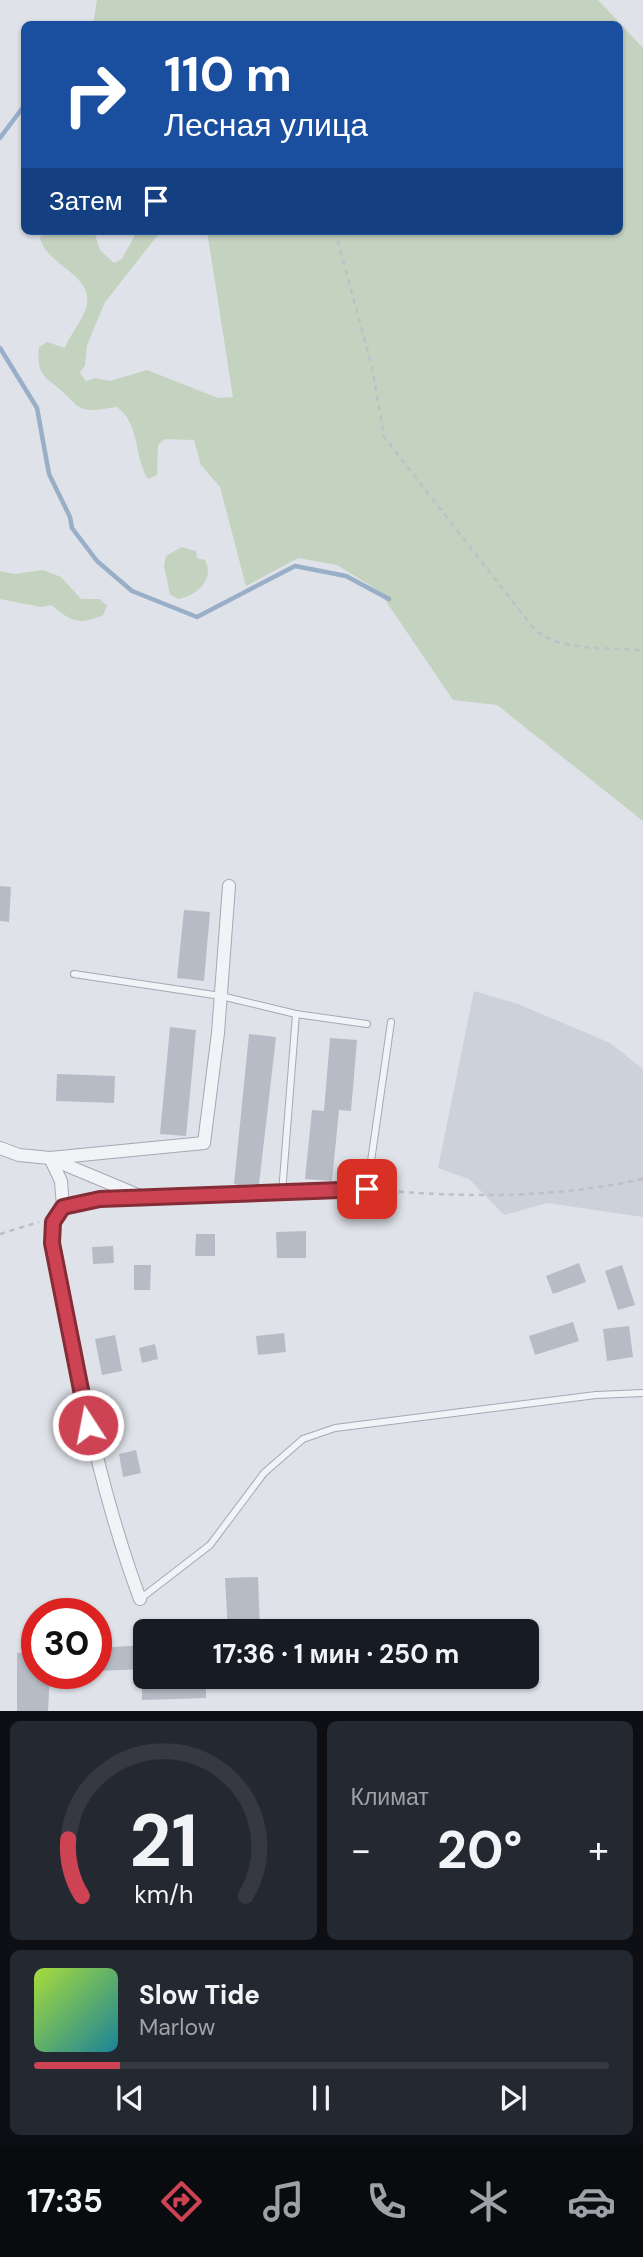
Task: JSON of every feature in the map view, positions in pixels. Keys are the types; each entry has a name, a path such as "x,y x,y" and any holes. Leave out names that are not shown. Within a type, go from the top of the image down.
{"street":[{"path":"0,1149 19,1155 50,1158 204,1143 221,996 229,886"},
{"path":"50,1158 144,1198"},
{"path":"50,1158 61,1181 63,1207 53,1222 52,1243 88,1425 115,1532 140,1599"},
{"path":"63,1207 100,1199 367,1189"}],"lane":[{"path":"74,974 221,996 296,1014 367,1024"},
{"path":"282,1192 296,1014"},
{"path":"367,1189 391,1022"},
{"path":"140,1599 210,1545 264,1473 303,1439 335,1428 596,1395 643,1393"}],"path":[{"path":"336,235 372,367 384,437 535,630 549,640 564,644 643,650"},
{"path":"367,1189 507,1197 594,1190 643,1179"},
{"path":"0,1234 37,1222 53,1222"}],"shaded area":[{"path":"474,991 518,1004 610,1043 643,1069 643,1217 547,1203 504,1215 469,1179 438,1168"}],"green space":[{"path":"97,0 598,0 618,21 94,21"},
{"path":"623,27 643,48 643,821 497,705 453,700 379,591 337,565 298,558 246,586 220,487 201,465 194,440 165,439 158,445 157,475 148,479 140,461 130,422 124,414 117,407 92,410 79,407 42,372 38,358 39,347 47,342 65,348 84,313 87,296 84,286 50,255 40,237 95,235 100,250 114,263 122,259 135,235 158,235 105,302 87,345 85,365 80,373 86,381 95,378 110,381 147,370 218,398 233,397 208,235 623,235"},
{"path":"182,547 196,551 197,558 205,560 208,574 198,590 178,599 170,594 164,566 166,556"},
{"path":"43,570 61,577 81,599 100,599 107,606 103,615 81,621 64,615 51,605 41,607 0,599 0,571 14,574"}],"building":[{"path":"0,886 11,887 9,922 0,921"},
{"path":"184,910 210,912 204,981 177,978"},
{"path":"170,1027 196,1030 186,1136 160,1134"},
{"path":"249,1034 276,1037 259,1184 239,1185 234,1184"},
{"path":"330,1038 357,1040 351,1111 339,1110 332,1181 305,1179 312,1110 324,1111"},
{"path":"57,1074 115,1076 114,1103 56,1101"},
{"path":"306,1231 306,1258 277,1258 276,1232"},
{"path":"196,1234 215,1234 215,1256 195,1256"},
{"path":"113,1246 114,1263 93,1264 92,1247"},
{"path":"579,1263 586,1282 553,1294 546,1276"},
{"path":"134,1265 151,1265 150,1290 134,1290"},
{"path":"622,1265 635,1305 618,1310 605,1271"},
{"path":"573,1322 579,1341 535,1355 529,1336"},
{"path":"629,1326 633,1357 607,1361 603,1329"},
{"path":"284,1333 286,1352 258,1355 256,1336"},
{"path":"115,1335 122,1371 102,1375 95,1339"},
{"path":"155,1344 158,1359 142,1363 139,1348"},
{"path":"136,1450 141,1473 123,1477 119,1454"},
{"path":"258,1577 260,1619 227,1619 225,1578"},
{"path":"133,1646 133,1669 112,1670 112,1647"},
{"path":"17,1653 21,1653 21,1689 49,1689 48,1711 17,1711"},
{"path":"142,1689 206,1689 206,1698 142,1700"}],"waterway":[{"path":"0,138 21,110"},
{"path":"0,348 37,408 49,474 70,517 72,528 97,561 132,591 197,617 295,566 346,576 389,599"}],"route":[{"path":"88,1425 52,1243 53,1222 63,1207 100,1199 367,1189"}]}
